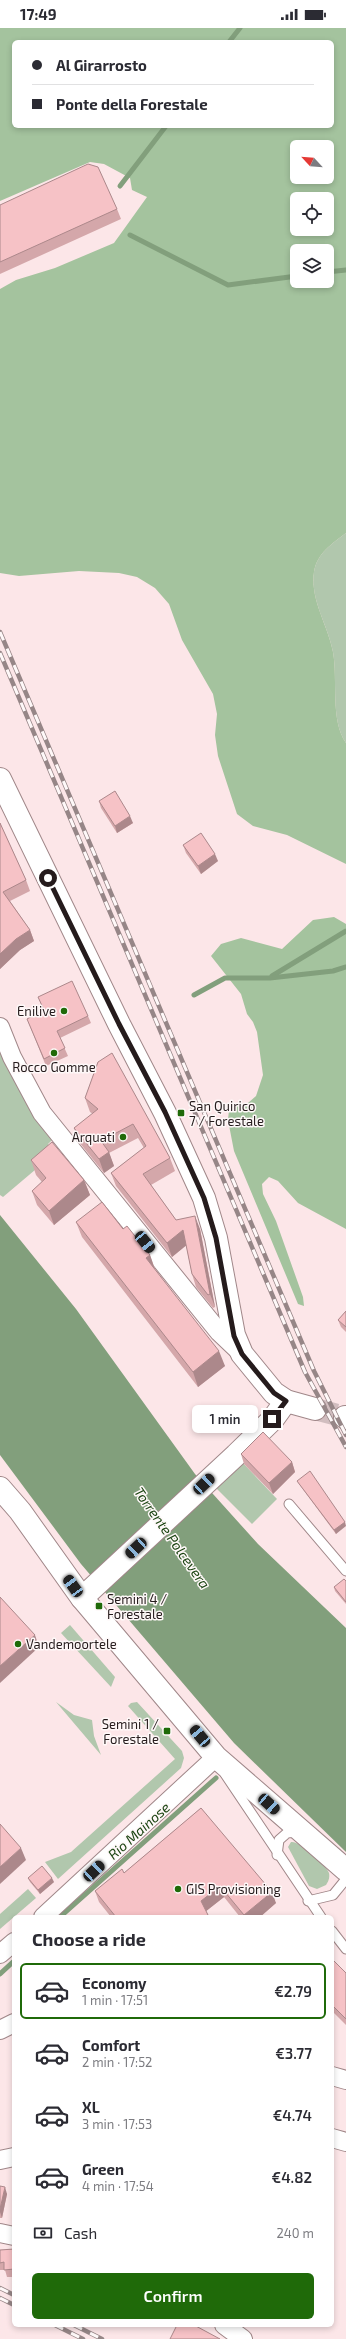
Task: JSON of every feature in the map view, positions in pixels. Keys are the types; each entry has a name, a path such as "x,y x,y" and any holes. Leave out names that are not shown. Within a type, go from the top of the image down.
{"main road":[{"path":"0,779 119,1024 165,1112 204,1198 216,1238 234,1336 242,1354 274,1393 286,1401 315,1409"},
{"path":"82,1598 272,1419 286,1401"},
{"path":"0,1488 20,1511 82,1598 216,1757 346,1870"}],"street":[{"path":"0,1027 12,1057 42,1113 219,1332 242,1354"},
{"path":"45,1915 216,1757"},
{"path":"0,1954 12,1944"},
{"path":"0,2030 12,2025"},
{"path":"334,2077 346,2080"},
{"path":"334,2139 346,2142"},
{"path":"0,2160 12,2157"},
{"path":"0,2233 12,2236"},
{"path":"227,2327 242,2339"}],"lane":[{"path":"289,1504 346,1571"},
{"path":"216,1757 230,1784 308,1901 319,1915"},
{"path":"278,1855 279,1840 286,1833 301,1832"},
{"path":"308,1901 333,1895 346,1879"},
{"path":"334,1934 346,1949"}],"shaded area":[{"path":"0,28 346,28 346,533 318,559 313,582 317,602 331,642 334,663 336,711 341,734 346,743 346,864 287,835 253,826 237,814 218,756 215,735 217,714 213,694 182,640 169,604 155,588 137,577 119,573 79,571 19,576 0,573 0,289 16,280 55,268 114,243 147,197 132,190 130,178 104,164 90,162 0,201"},
{"path":"346,533 346,743 341,734 336,711 334,663 331,642 317,602 313,582 318,559"},
{"path":"334,917 346,924 346,1229 298,1203 278,1181 269,1177 262,1184 263,1194 276,1221 303,1297 304,1306 298,1304 234,1151 228,1120 229,1110 238,1105 248,1103 256,1096 263,1075 257,1032 253,1022 247,1014 241,994 211,956 221,944 241,938 282,949 313,920"},
{"path":"0,1044 47,1134 53,1139 48,1144 55,1153 3,1197 0,1195"},
{"path":"242,1462 277,1499 252,1524 216,1488"},
{"path":"70,1625 115,1677 111,1687 61,1633"},
{"path":"56,1702 74,1715 92,1720 94,1736 101,1755"},
{"path":"137,1702 182,1751 184,1758 181,1768 58,1879 45,1862 71,1852 175,1759 128,1706 131,1703"},
{"path":"291,1842 295,1842 306,1849 323,1865 329,1873 329,1878 326,1885 317,1889 309,1886 288,1847"},
{"path":"28,1889 36,1898 16,1915 12,1915 12,1919 0,1929 0,1914"}],"water":[{"name":"Torrente Polcevera","path":"0,1215 76,1309 195,1474 258,1544 346,1628 346,1852 234,1743 81,1564 0,1455"}],"building":[{"path":"88,164 98,167 117,209 0,262 0,205"},
{"path":"115,791 130,816 115,826 99,801"},
{"path":"0,823 26,880 3,892 30,930 16,939 0,954"},
{"path":"201,833 215,854 198,866 183,845"},
{"path":"72,981 88,1016 57,1031 65,1048 44,1059 27,1019 44,1010 38,997"},
{"path":"112,1053 170,1158 143,1174 176,1220 195,1216 210,1294 208,1295 192,1274 183,1230 167,1243 111,1173 146,1146 133,1124 101,1141 109,1152 99,1159 74,1128 98,1109 85,1098 98,1062"},
{"path":"52,1142 84,1180 49,1211 32,1191 46,1178 31,1160"},
{"path":"102,1202 123,1229 127,1226 150,1255 146,1258 219,1351 193,1372 76,1222"},
{"path":"346,1311 346,1327 338,1320"},
{"path":"263,1432 292,1462 269,1483 241,1454"},
{"path":"310,1471 345,1522 334,1530 297,1481"},
{"path":"344,1579 346,1581 346,1602 334,1587"},
{"name":"Vandemoortele","path":"0,1597 35,1635 0,1666"},
{"path":"201,1808 272,1892 244,1915 220,1886 201,1901 208,1915 114,1915 95,1891 122,1869 124,1873"},
{"path":"0,1824 21,1848 0,1867"},
{"path":"42,1866 52,1878 38,1890 28,1878"},
{"path":"334,1961 346,1973 346,2019 334,2007"},
{"path":"0,2186 5,2187 0,2209"},
{"path":"12,2249 12,2269 4,2270 4,2262 0,2263 0,2250"},
{"path":"176,2327 198,2327 220,2339 170,2339"}],"waterway":[{"path":"231,40 240,28"},
{"path":"120,186 164,128"},
{"path":"130,235 228,285 290,277"},
{"path":"334,271 346,270"},
{"path":"272,976 346,931"},
{"path":"194,995 225,978 270,978 333,971 346,967"},
{"name":"Rio Mainose","path":"62,1915 216,1778"},
{"name":"Rio Mainose","path":"0,1974 12,1963"}],"tunnel":[{"path":"315,1409 345,1417"}],"railway":[{"path":"0,632 314,1371 346,1435"},
{"path":"0,653 305,1372 346,1447"},
{"path":"0,2288 12,2294"},
{"path":"0,2298 12,2304"},
{"path":"59,2327 83,2339"},
{"path":"78,2327 102,2339"}],"place":[{"name":"Enilive","path":"64,1011"},
{"name":"Rocco Gomme","path":"54,1053"},
{"name":"San Quirico 7 / Forestale","path":"181,1113"},
{"name":"Arquati","path":"123,1137"},
{"name":"Semini 4 / Forestale","path":"99,1606"},
{"name":"Vandemoortele","path":"18,1644"},
{"name":"Semini 1 / Forestale","path":"167,1731"},
{"name":"GIS Provisioning","path":"178,1889"}],"route":[{"path":"48,878 119,1024 165,1112 204,1198 212,1220 221,1260 234,1336 242,1354 274,1393 286,1401 272,1419"}]}
